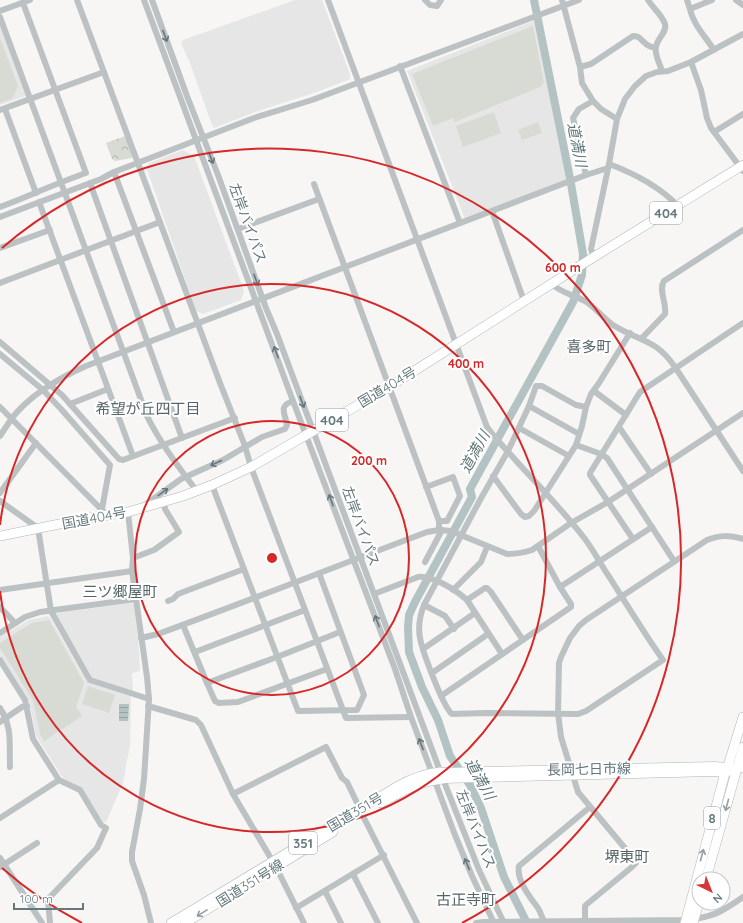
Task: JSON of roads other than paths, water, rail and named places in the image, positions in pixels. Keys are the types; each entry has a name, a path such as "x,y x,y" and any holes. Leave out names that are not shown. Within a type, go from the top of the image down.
{"highway":[{"name":"国道404号","path":"0,536 104,512 128,512 197,491 251,467 389,387 578,267 742,168"},
{"name":"8","path":"708,871 733,769 743,717"},
{"name":"8","path":"690,921 733,769 743,747"},
{"name":"国道351号","path":"171,923 274,864 406,782 438,776"},
{"name":"国道351号線","path":"186,923 274,864"},
{"path":"690,921 695,911"}],"main road":[{"name":"長岡七日市線","path":"438,776 474,774 713,772 733,769"}],"street":[{"path":"0,10 30,0"},
{"path":"77,0 220,383 246,446 251,467 346,718 409,717"},
{"name":"左岸バイパス","path":"144,0 293,401 310,433 360,557 472,876 494,922"},
{"name":"左岸バイパス","path":"152,0 263,298 353,560 438,776 479,870 504,922"},
{"path":"328,0 360,82 456,345 468,371 487,427 495,437 507,450 572,523 586,540 663,660 586,711 578,714 449,713 423,650 420,638 419,624 424,605 459,534 493,476 507,450 519,428 536,386 538,385 576,405 586,407"},
{"path":"424,0 430,5 436,6 441,0"},
{"path":"0,217 101,179 138,162 254,118 312,100 563,3 579,0"},
{"path":"648,0 661,17 665,26 655,48 662,71"},
{"path":"687,0 695,23 714,50"},
{"path":"690,9 712,0"},
{"path":"736,0 743,5"},
{"path":"0,206 86,173 23,3"},
{"path":"563,3 580,67 582,83 593,101 601,109 617,119"},
{"path":"0,17 147,416 163,446 197,491"},
{"path":"592,259 591,249 617,119 622,104 635,86 646,76 662,71 668,71 691,62 743,34"},
{"path":"580,67 591,64 633,36 641,38 644,43 655,48"},
{"path":"691,62 701,90 706,118 714,132 742,168"},
{"path":"400,66 460,223"},
{"path":"36,193 2,109 104,72"},
{"path":"586,175 574,118 579,109 593,101"},
{"path":"714,132 743,114"},
{"path":"0,436 12,418 28,402 47,388 74,372 174,332 418,240 608,166 627,171 666,194 678,206"},
{"path":"114,172 174,332"},
{"path":"90,183 182,438"},
{"path":"314,184 442,530 425,562"},
{"path":"238,229 319,199"},
{"path":"40,202 133,456"},
{"path":"492,211 524,301"},
{"path":"0,283 160,222"},
{"path":"0,248 50,230"},
{"path":"642,338 665,314 662,288 664,281 743,230"},
{"path":"552,284 556,288 589,304 613,324 652,343 664,352 743,471"},
{"path":"633,539 590,473 640,392 675,367 743,323"},
{"path":"493,476 521,514 527,517 531,514 576,445 591,394 630,333"},
{"path":"0,342 47,388 61,409 110,465 104,512"},
{"path":"0,354 70,404 119,459 123,460 163,446 235,418"},
{"path":"70,404 108,389"},
{"path":"594,390 626,415"},
{"path":"142,507 186,477 223,460 262,437 285,429 287,425 283,411 284,407 286,404 293,401"},
{"path":"529,406 580,434"},
{"path":"0,407 104,512"},
{"path":"141,638 158,634 183,625 427,532 442,530 459,534 507,554 526,552 608,502 743,413"},
{"path":"619,427 651,474"},
{"path":"519,428 568,456"},
{"path":"0,493 36,443"},
{"path":"576,445 601,454 607,458 674,561"},
{"path":"426,487 453,477 460,498 447,521 439,521"},
{"path":"212,485 298,711 357,710 364,695 319,573"},
{"path":"0,501 38,528 51,611 90,680 196,720 201,725 233,794 274,864 304,923"},
{"path":"133,558 154,550 179,532 165,509 164,502"},
{"path":"128,512 133,558 132,571 147,676 148,702 144,779 132,852 132,861 152,923"},
{"path":"560,586 600,562 652,527"},
{"path":"585,922 585,906 636,863 578,792 561,737 558,713 559,663 566,644 573,632 579,626 707,540 716,536 742,536"},
{"path":"453,590 481,562 487,546"},
{"path":"441,696 571,607 571,604 538,546"},
{"path":"168,601 173,599 178,594 244,569"},
{"path":"0,590 132,571"},
{"path":"374,594 418,577 424,576 436,580 462,595 467,600 502,654"},
{"path":"467,600 485,588 489,589 523,640"},
{"path":"0,632 29,615 40,612 136,599"},
{"path":"424,605 447,618 454,629"},
{"path":"0,607 15,623"},
{"path":"195,652 305,610"},
{"path":"423,650 475,613"},
{"path":"183,625 215,701 219,703 234,703 327,669"},
{"path":"207,683 340,632"},
{"path":"432,673 488,634"},
{"path":"0,660 25,700 33,739 59,780 80,790 101,824 106,828 97,848 48,900 50,923"},
{"path":"0,722 22,707 26,706"},
{"path":"0,708 6,718 10,744 10,767"},
{"path":"233,794 326,747 342,778 347,782 417,923"},
{"path":"0,818 59,780"},
{"path":"544,922 537,907 529,898 518,872 519,866 590,807"},
{"path":"2,866 37,843"},
{"path":"296,908 384,855"},
{"path":"0,858 2,866 42,923"},
{"path":"353,874 378,923"},
{"path":"325,891 341,923"},
{"path":"476,923 516,920 534,920 544,922 710,920 743,897"}],"waterway":[{"name":"道満川","path":"527,923 504,877 481,808 470,785 450,756 438,720 422,687 409,652 408,627 409,615 415,602 472,497 470,489 573,302 582,275 583,254 570,178 534,0"}],"district":[{"name":"喜多町","path":"589,347"},
{"name":"希望が丘四丁目","path":"148,409"},
{"name":"三ツ郷屋町","path":"120,592"},
{"name":"堺東町","path":"627,857"},
{"name":"古正寺町","path":"466,900"}]}
